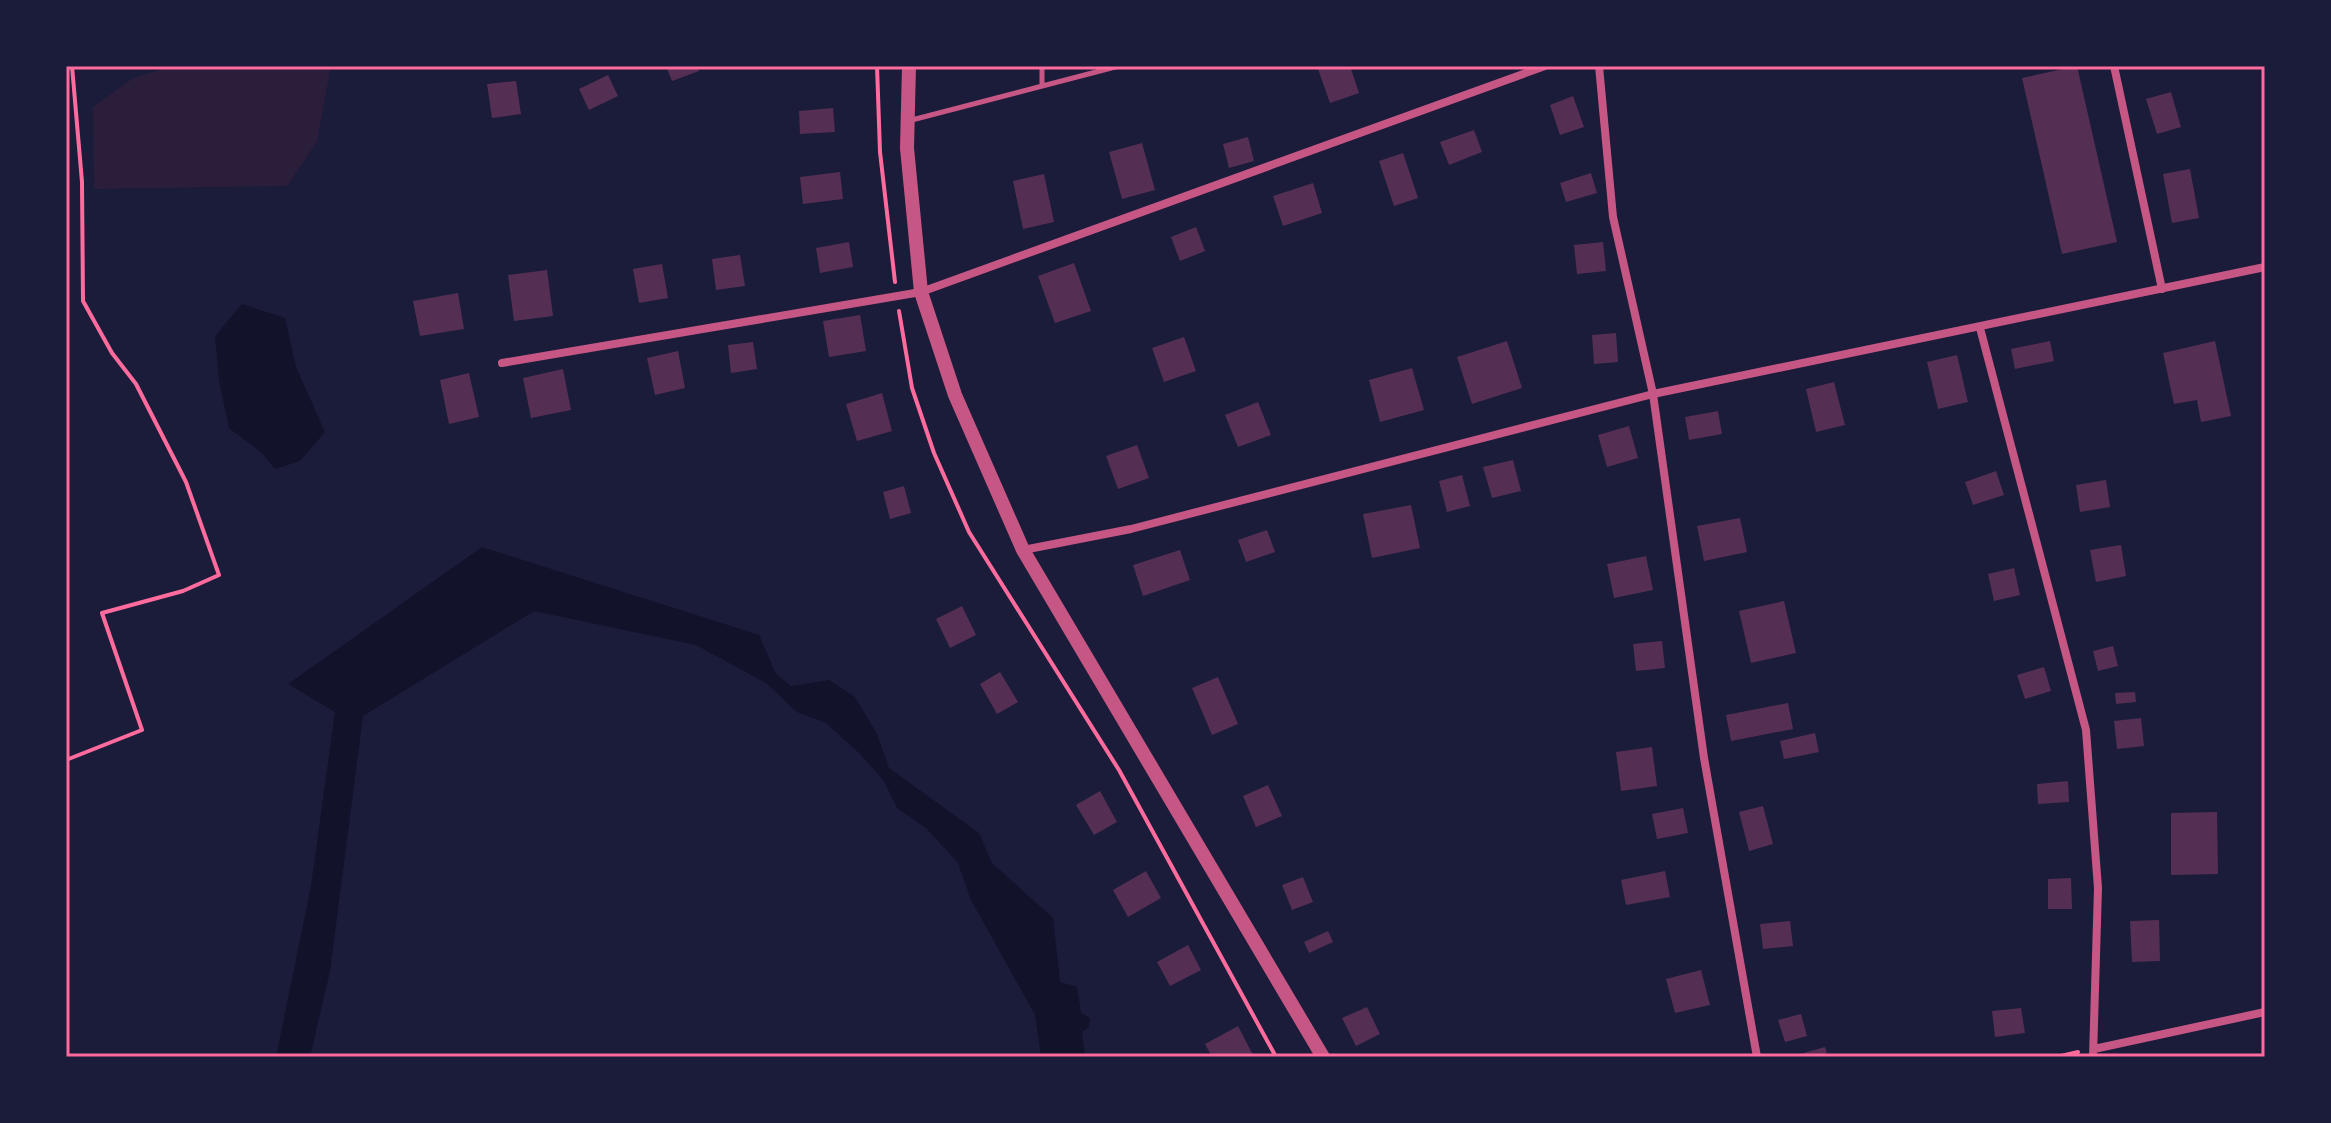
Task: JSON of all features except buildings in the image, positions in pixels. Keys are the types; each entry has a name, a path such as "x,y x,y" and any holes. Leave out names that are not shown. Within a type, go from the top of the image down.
{"street":[{"path":"909,66 907,148 921,292 955,395 1023,550 1323,1057"},
{"path":"502,363 921,292 1545,66"},
{"path":"1599,66 1613,217 1653,394 1704,758 1757,1057"},
{"path":"2114,66 2162,289"},
{"path":"1023,550 1131,529 1653,394 2265,267"},
{"path":"1980,328 2086,730 2098,888 2093,1053 2265,1012"}],"lane":[{"path":"1042,66 1042,86"},
{"path":"907,121 1119,66"}],"path":[{"path":"66,760 142,730 102,613 183,591 219,575 186,482 136,384 112,353 83,301 82,182 72,66"},
{"path":"2057,1057 2093,1053"}],"shaded area":[{"path":"174,66 331,66 317,142 287,186 94,189 93,107 133,78"},
{"path":"242,304 285,318 296,367 325,432 300,461 275,469 262,453 229,428 219,380 215,336"},
{"path":"482,547 759,635 776,674 791,686 829,680 855,697 877,734 889,768 979,833 992,863 1053,918 1060,982 1077,987 1081,1013 1090,1018 1089,1027 1082,1032 1085,1057 1041,1057 1035,1015 971,900 958,863 926,828 897,808 884,781 826,723 797,712 766,683 696,645 534,611 363,716 330,971 310,1057 276,1057 311,886 335,712 288,684"}]}
